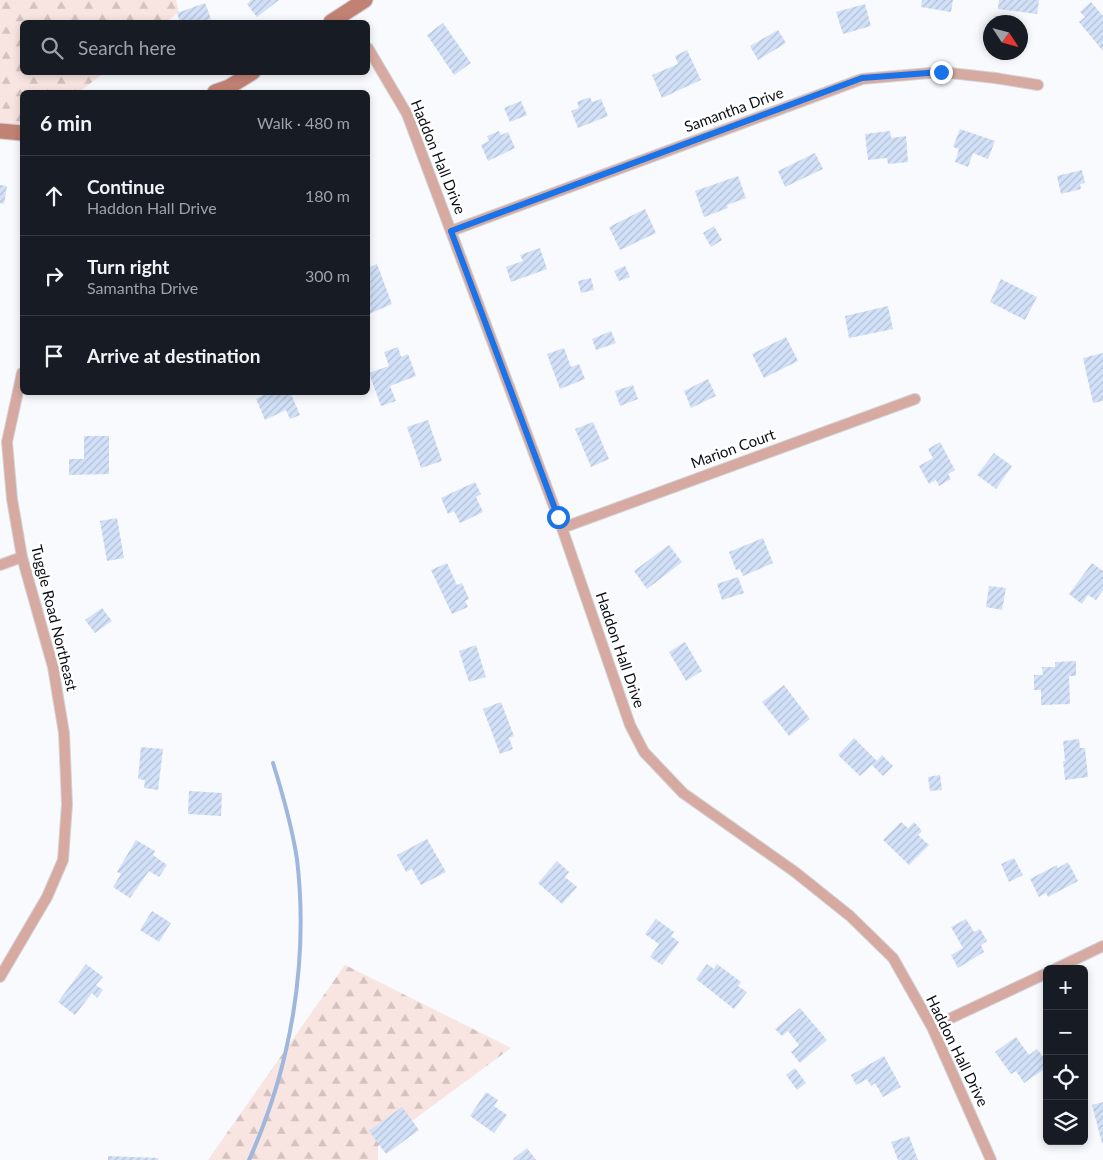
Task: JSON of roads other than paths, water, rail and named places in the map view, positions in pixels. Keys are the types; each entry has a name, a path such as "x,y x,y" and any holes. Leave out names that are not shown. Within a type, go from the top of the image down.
{"main road":[{"path":"347,18 365,0"},
{"path":"220,90 248,75"},
{"path":"0,131 20,133"}],"street":[{"name":"Haddon Hall Drive","path":"370,51 407,114 562,528 630,725 644,752 683,793 795,872 850,916 893,958 932,1026 991,1160"},
{"name":"Samantha Drive","path":"451,231 862,78 941,72 1038,85"},
{"name":"Tuggle Road Northeast","path":"0,977 47,897 63,860 67,804 64,733 53,667 22,557 12,499 7,442 20,382"},
{"name":"Marion Court","path":"562,528 915,399"},
{"path":"0,565 22,557"},
{"path":"1063,965 1103,946"},
{"path":"932,1026 1043,975"}],"waterway":[{"path":"249,1160 264,1125 286,1051 298,975 300,897 297,859 293,835 273,763"}]}
